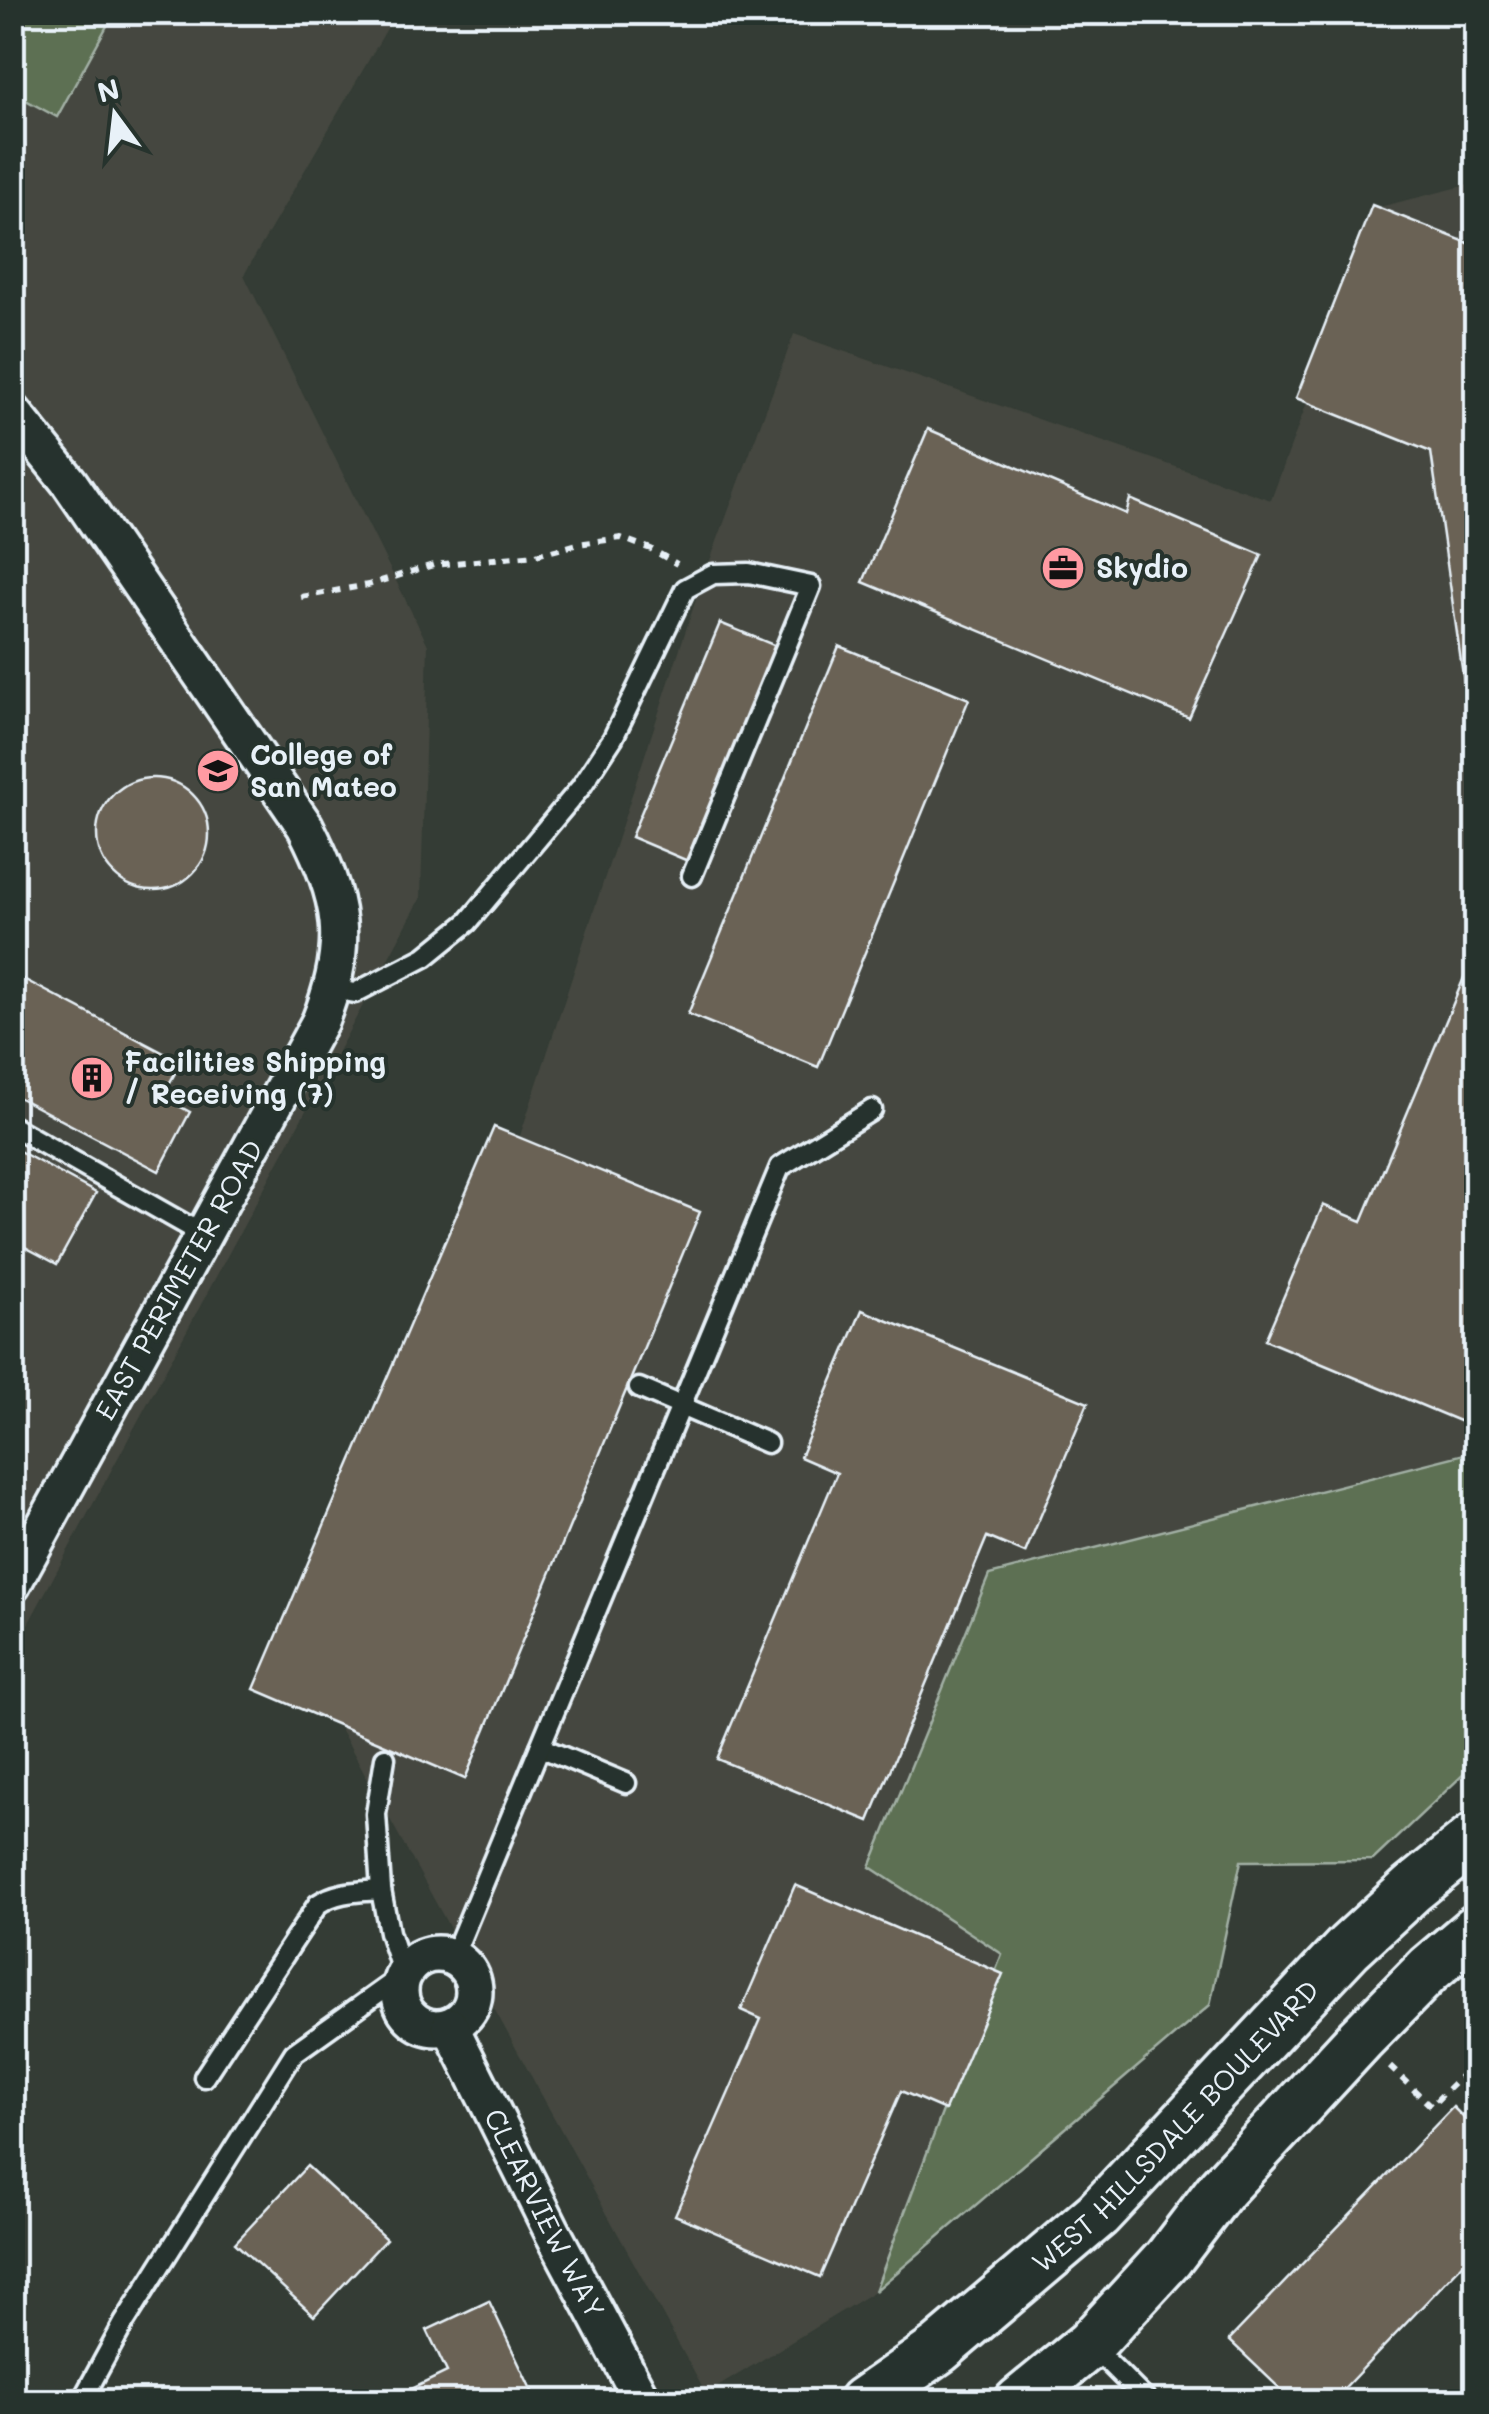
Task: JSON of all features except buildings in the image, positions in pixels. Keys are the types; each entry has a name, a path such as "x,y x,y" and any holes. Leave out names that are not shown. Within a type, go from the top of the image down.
{"main road":[{"name":"WEST HILLSDALE BOULEVARD","path":"864,2402 939,2349 1098,2214 1349,1947 1412,1888 1476,1837"},
{"path":"1019,2402 1090,2344 1168,2258 1222,2188 1360,2039 1429,1969 1476,1929"}],"street":[{"name":"EAST PERIMETER ROAD","path":"12,411 69,482 305,826 322,858 333,893 339,958 320,1020 12,1585"},
{"path":"425,1956 453,1956 472,1978 475,1992 471,2006 450,2026 435,2028 421,2024 409,2016 402,2003 404,1974 412,1963 425,1956"},
{"name":"CLEARVIEW WAY","path":"450,2026 642,2402"}],"lane":[{"path":"332,989 355,992 424,957 468,922 581,787 613,738 685,589 714,574 749,573 811,586 692,876"},
{"path":"453,1956 780,1167 872,1110"},
{"path":"12,1126 204,1234"},
{"path":"639,1388 768,1444"},
{"path":"540,1747 626,1782"},
{"path":"81,2402 124,2323 294,2053 404,1974 389,1932 381,1890 376,1814 385,1758"},
{"path":"204,2077 318,1904 345,1892 381,1890"},
{"path":"1090,2344 1148,2402"}],"path":[{"path":"301,598 368,585 433,565 536,555 621,538 677,563 685,589"},
{"path":"1406,2082 1431,2106 1476,2061"}],"shaded area":[{"name":"College of San Mateo","path":"13,13 396,13 244,275 428,645 421,898 13,1652"},
{"path":"1476,183 1476,1451 989,1575 1002,1954 875,2291 706,2394 331,1712 699,590 794,334 1271,500 1379,207"}],"green space":[{"path":"12,13 114,13 57,117 13,93"},
{"path":"1476,1451 1476,1624 1466,1772 1373,1860 1241,1861 1210,2005 875,2291 1002,1954 870,1867 989,1575"}],"place":[{"name":"Skydio","path":"1063,568"},
{"name":"College of San Mateo","path":"218,771"},
{"name":"Facilities Shipping / Receiving (7)","path":"92,1078"}]}
